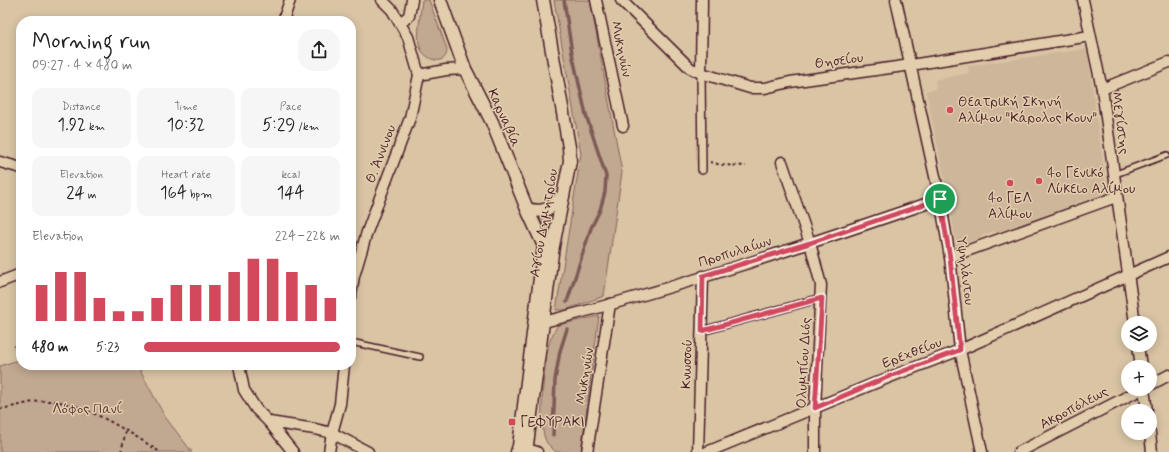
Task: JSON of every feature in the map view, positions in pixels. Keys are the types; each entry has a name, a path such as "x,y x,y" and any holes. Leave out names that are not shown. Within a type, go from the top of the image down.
{"street":[{"path":"285,16 290,0"},
{"name":"Θ. Άννινου","path":"356,269 367,232 410,118 419,75 408,37 392,10 382,0"},
{"path":"400,23 409,16 412,0"},
{"name":"Καρναβία","path":"440,0 464,69 492,122 527,209"},
{"name":"Αγίου Δημητρίου","path":"539,322 570,161 569,147 543,0"},
{"name":"Μυκηνών","path":"596,0 623,126"},
{"name":"Θησείου","path":"622,0 690,68 701,73 750,88 765,88 790,82 911,65 1090,36"},
{"path":"702,0 702,170"},
{"name":"Υψηλάντου","path":"896,0 940,199 950,258 960,350 982,452"},
{"name":"Μεγίστης","path":"1082,0 1102,89 1116,197 1134,316"},
{"path":"1102,89 1169,62"},
{"path":"419,75 446,70 464,69"},
{"path":"0,162 16,167"},
{"name":"Ολυμπίου Διός","path":"782,162 810,243 821,285 822,298 815,408 815,452"},
{"path":"527,209 545,211 563,196"},
{"path":"950,258 1116,197"},
{"name":"Προπυλαίων","path":"539,322 606,306 810,243 940,199"},
{"name":"Αγίου Δημητρίου","path":"525,450 539,322 544,246 527,209"},
{"name":"Ερεχθείου","path":"707,452 890,376 960,350 1169,257"},
{"path":"0,282 16,276"},
{"name":"Κνωσσού","path":"698,452 703,276"},
{"path":"702,331 822,298"},
{"name":"Μυκηνών","path":"587,452 606,306"},
{"path":"240,370 244,390 256,409 269,422 293,452"},
{"path":"329,452 332,433 340,404 343,370"},
{"path":"1157,381 1169,375"},
{"name":"Ακροπόλεως","path":"1019,452 1129,396"},
{"path":"269,422 332,433 368,452"},
{"path":"1151,440 1152,452"}],"lane":[{"path":"1113,175 1167,155"},
{"path":"356,343 420,357"}],"path":[{"path":"702,158 721,165 746,166"},
{"path":"0,409 40,402 58,402 91,412 160,452"},
{"path":"121,452 126,431"}],"shaded area":[{"path":"1087,49 1107,192 997,233 995,231 981,235 980,239 957,247 947,190 926,91 936,89 935,80 969,73 968,66"}],"green space":[{"path":"422,0 429,0 447,49 446,55 440,60 430,58 422,52 420,47 419,30"},
{"path":"554,0 590,0 622,172 604,296 565,310 556,310 581,154"},
{"path":"551,215 549,235 547,235 540,219"},
{"path":"599,316 581,452 556,452 547,443 542,425 543,386 549,343 558,325"},
{"name":"Λόφος Πανί","path":"16,361 16,370 140,370 165,417 192,452 0,452 0,366"}],"waterway":[{"path":"564,0 572,53 586,115 606,176 605,192 600,210 591,228 567,302"},
{"path":"553,435 555,380 560,351 567,329"}],"place":[{"name":"Θεατρική Σκηνή Αλίμου \"Κάρολος Κουν\"","path":"950,110"},
{"name":"4ο Γενικό Λύκειο Αλίμου","path":"1039,181"},
{"name":"4ο ΓΕΛ Αλίμου","path":"1010,183"},
{"name":"ΓΕΦΥΡΑΚΙ","path":"512,422"}],"route":[{"path":"940,199 950,258 960,350 890,376 815,408 822,298 702,331 703,276 810,243 940,199"}]}
